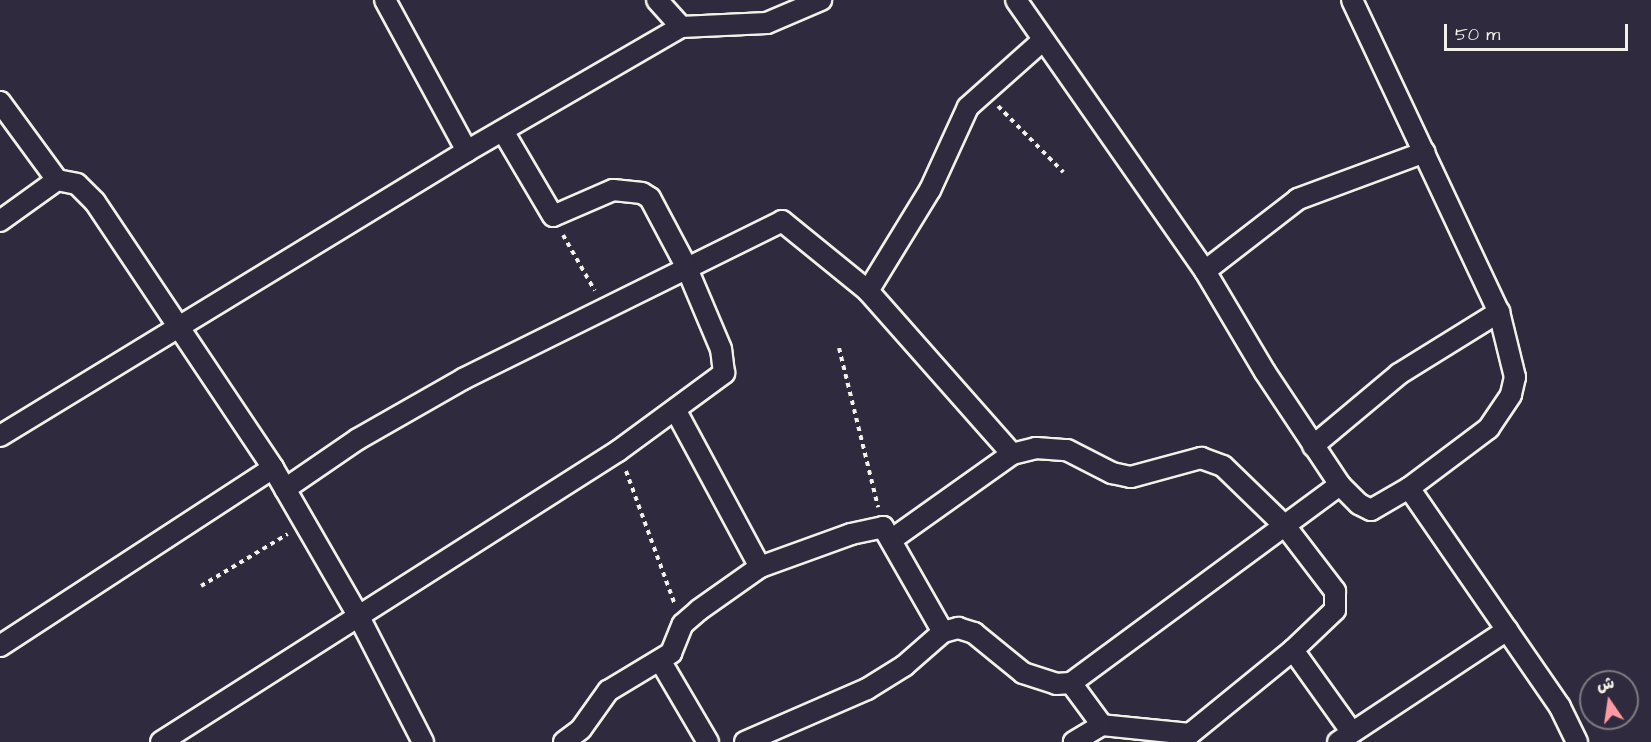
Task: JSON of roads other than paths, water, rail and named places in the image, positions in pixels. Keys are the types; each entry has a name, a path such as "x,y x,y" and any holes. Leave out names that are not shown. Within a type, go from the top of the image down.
{"street":[{"path":"385,0 467,151"},
{"path":"657,0 681,27"},
{"path":"0,436 467,151 681,27 767,23 821,0"},
{"path":"1016,0 1042,41 1205,271 1313,446 1340,485 1359,504 1371,510 1409,488 1489,428 1511,395 1515,377 1512,354 1499,312 1352,0"},
{"path":"868,291 930,190 958,122 984,90 1042,41"},
{"path":"0,102 57,180"},
{"path":"161,742 618,451 676,411 724,373 725,361 686,266 650,198 642,193 614,190 553,216 503,131"},
{"path":"1205,271 1298,199 1425,152"},
{"path":"0,221 57,180 68,180 86,191 181,327 273,468 358,615 423,742"},
{"path":"285,489 408,408 606,310 686,266 782,221 868,291 1012,454"},
{"path":"1313,446 1399,374 1499,312"},
{"path":"676,411 760,567"},
{"path":"564,742 581,729 608,691 661,662 676,644 683,624 760,567 887,533 1012,454 1043,448 1068,450 1112,473 1131,477 1193,460 1213,460 1223,466 1286,527 1337,598 1335,610 1192,738 1102,725 1074,742"},
{"path":"0,646 273,468"},
{"path":"746,742 867,688 904,666 943,632 958,628 974,633 1023,673 1056,684 1071,683 1286,527 1340,485"},
{"path":"1409,488 1560,707 1577,742"},
{"path":"887,533 943,632"},
{"path":"1293,650 1345,737 1507,630"},
{"path":"661,662 708,742"},
{"path":"1071,683 1102,725"}]}
